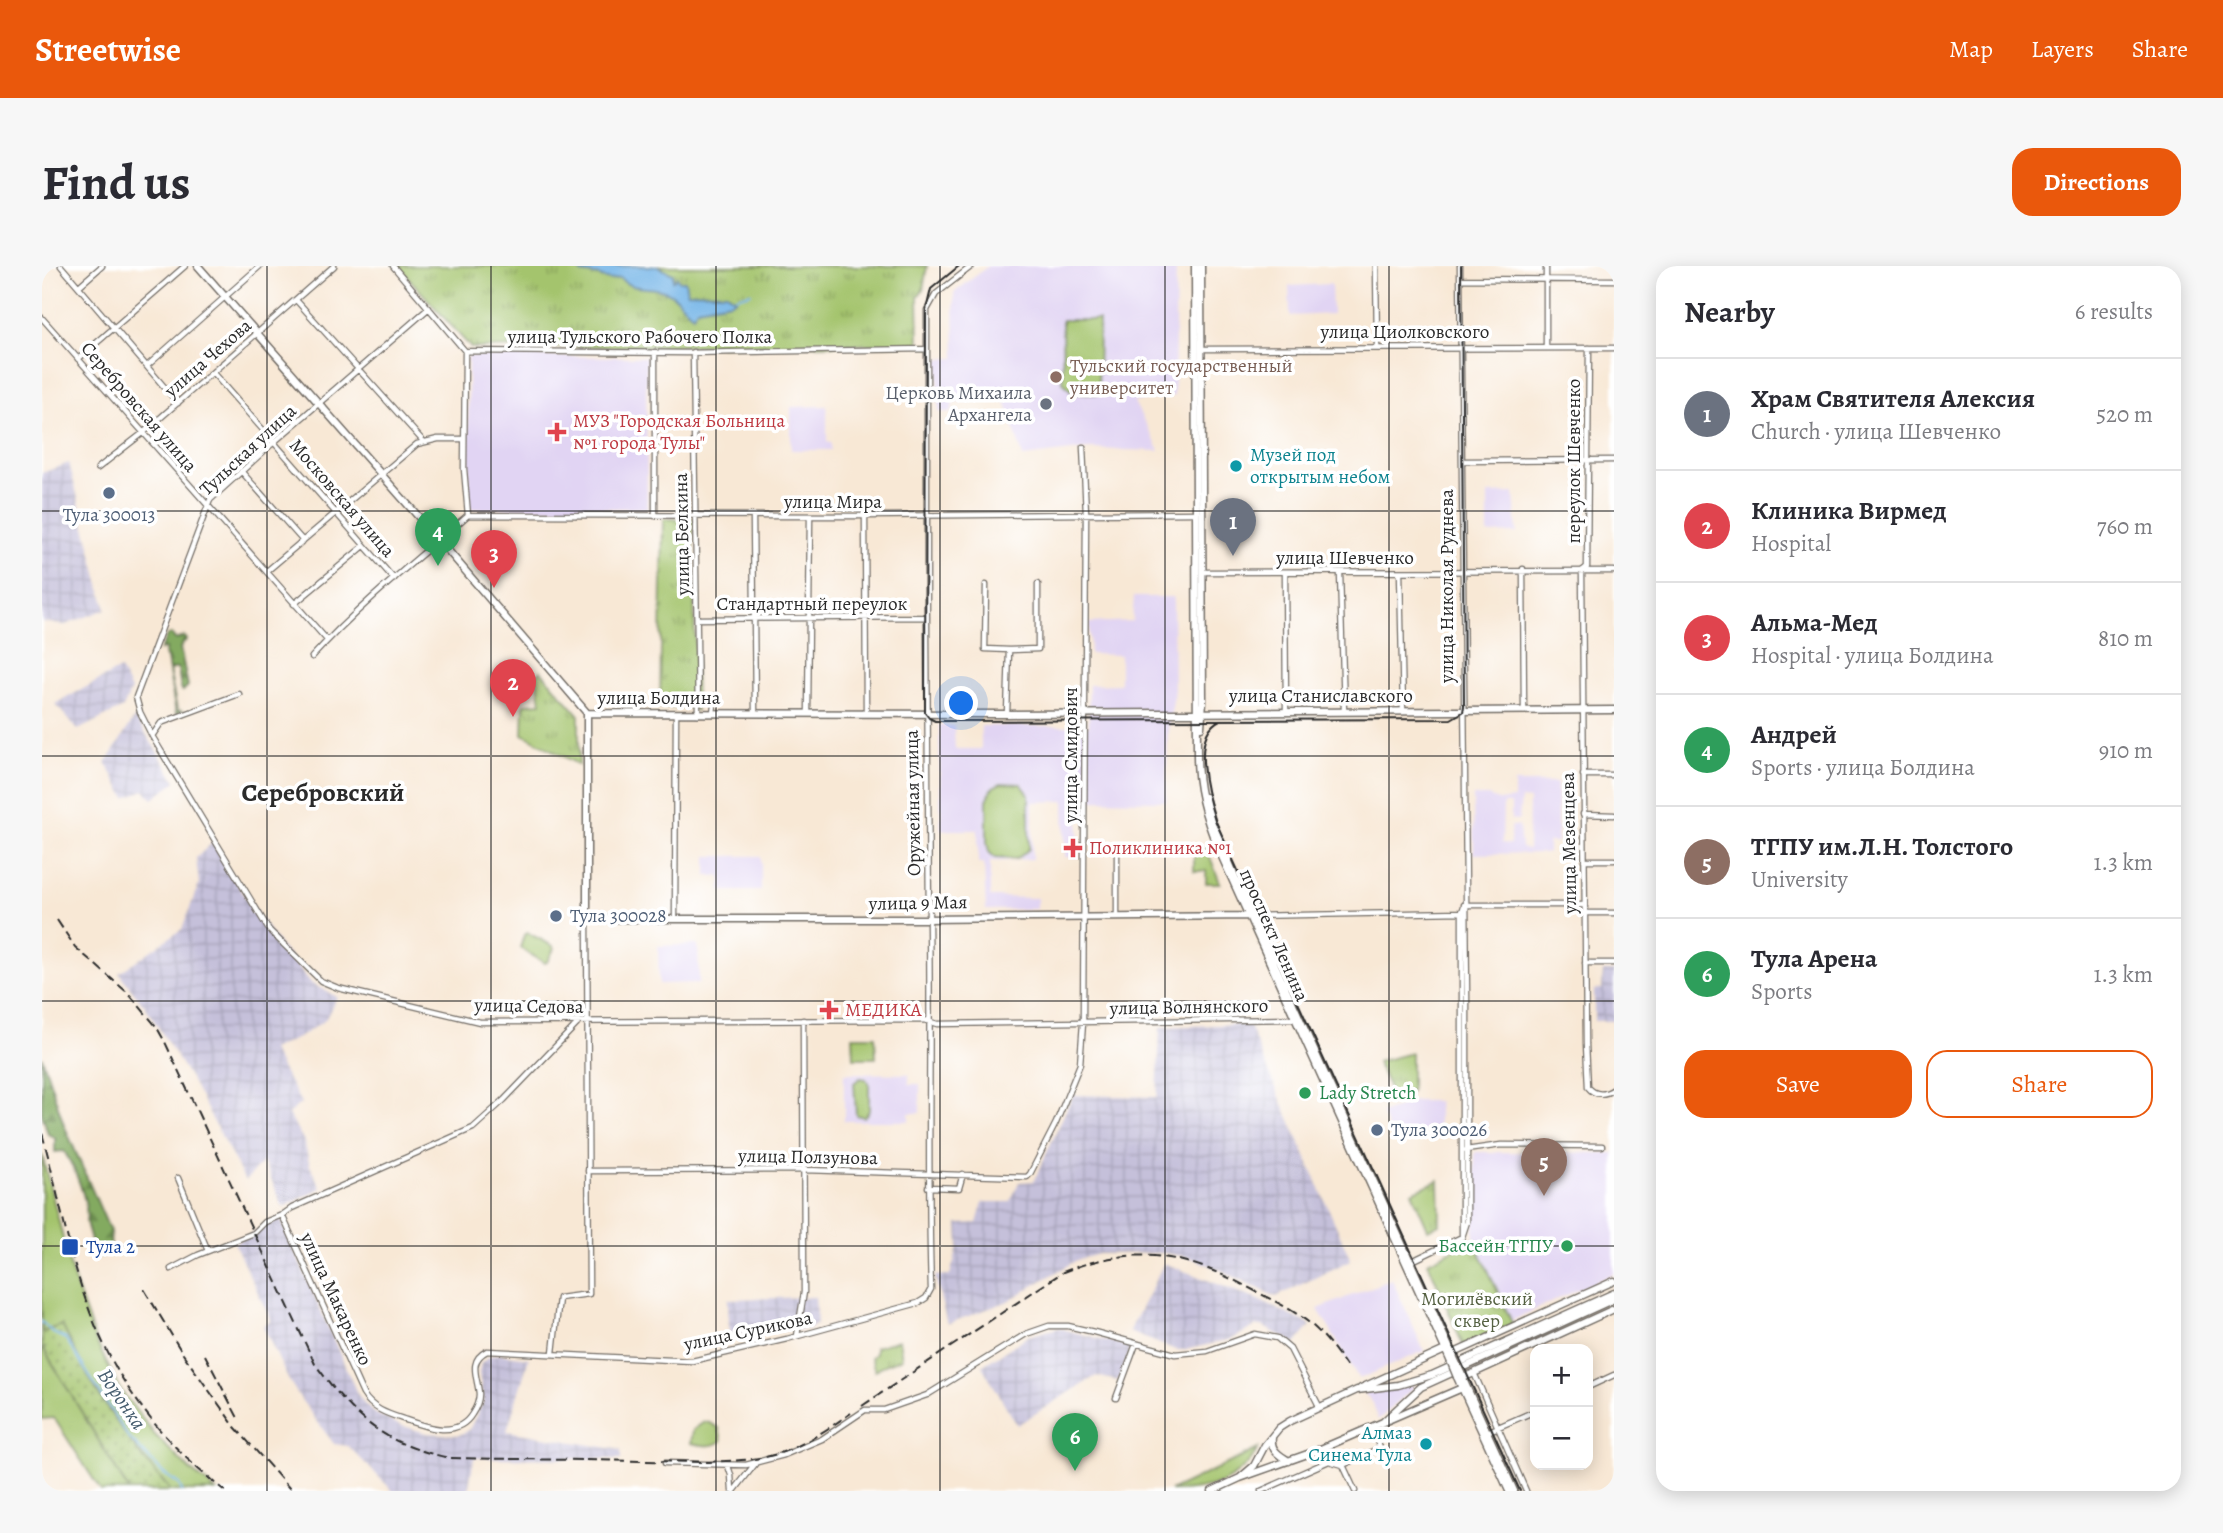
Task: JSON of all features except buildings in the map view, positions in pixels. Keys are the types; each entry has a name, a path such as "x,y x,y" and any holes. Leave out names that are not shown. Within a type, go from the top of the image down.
{"main road":[{"name":"улица Болдина","path":"198,266 587,713 1200,713"},
{"name":"проспект Ленина","path":"1195,266 1199,349"},
{"name":"проспект Ленина","path":"1201,266 1200,757 1205,798 1220,841 1295,1019 1487,1432 1511,1491"},
{"name":"проспект Ленина","path":"1200,513 1203,572 1198,780 1207,820 1445,1349 1452,1358"},
{"name":"улица Станиславского","path":"1200,713 1614,710"},
{"path":"587,713 587,919"},
{"name":"улица 9 Мая","path":"587,919 1251,916"},
{"path":"1452,1358 1614,1281"},
{"path":"1357,1390 1418,1381 1614,1293"},
{"path":"1383,1422 1421,1387 1614,1299"},
{"path":"1461,1377 1614,1309"},
{"path":"1240,1478 1254,1466 1272,1436 1290,1421 1445,1349"},
{"name":"проспект Ленина","path":"1461,1377 1462,1388 1511,1491"},
{"path":"1212,1491 1462,1388"},
{"path":"1272,1436 1271,1444 1276,1452 1290,1461"}],"street":[{"path":"61,266 178,403"},
{"path":"79,286 103,266"},
{"path":"78,359 185,266"},
{"path":"147,366 260,266"},
{"path":"312,657 394,579 468,515 463,439 465,351 393,266"},
{"name":"Оружейная улица","path":"926,1297 931,1289 928,1187 928,306 936,294 972,266"},
{"path":"1376,266 1377,347"},
{"name":"улица Николая Руднева","path":"1460,266 1464,905 1467,996 1464,1149"},
{"path":"1546,266 1546,348"},
{"name":"улица Чехова","path":"98,468 144,433 331,267"},
{"path":"1460,279 1614,280"},
{"path":"296,300 423,441"},
{"name":"Тульская улица","path":"136,697 207,506 241,471 429,308"},
{"name":"Серебровская улица","path":"42,318 327,640"},
{"name":"переулок Шевченко","path":"1582,571 1587,567 1589,348"},
{"name":"улица Циолковского","path":"1199,349 1614,348"},
{"name":"улица Тульского Рабочего Полка","path":"465,351 927,349"},
{"path":"655,352 655,516"},
{"name":"улица Белкина","path":"694,352 698,715"},
{"name":"Московская улица","path":"213,373 394,579"},
{"path":"267,571 423,441 463,439"},
{"name":"улица Смидович","path":"1027,1177 1050,1135 1080,1064 1083,1023 1086,513 1083,447"},
{"path":"1461,461 1614,460"},
{"path":"241,471 303,541"},
{"name":"улица Мира","path":"468,515 1200,513"},
{"path":"753,516 755,713"},
{"path":"808,713 810,516"},
{"path":"865,516 866,713"},
{"path":"295,604 364,546"},
{"path":"1523,569 1524,712"},
{"name":"улица Шевченко","path":"1203,572 1340,573 1523,569 1614,571"},
{"name":"улица Мезенцева","path":"1582,571 1588,1087 1596,1093 1614,1090"},
{"path":"1400,572 1403,711"},
{"path":"1285,573 1286,712"},
{"path":"1340,573 1343,711"},
{"path":"986,585 985,649 1009,650 1038,649 1038,584"},
{"name":"Стандартный переулок","path":"697,619 927,617"},
{"path":"1007,714 1009,650"},
{"path":"152,736 161,723 239,694"},
{"path":"713,714 715,696"},
{"name":"улица Седова","path":"136,697 139,712 152,736 269,930 321,981 350,991 481,1022 803,1020 928,1021 937,1024 1083,1023"},
{"path":"675,919 676,715"},
{"path":"1583,775 1614,775"},
{"path":"1583,814 1614,815"},
{"path":"1117,854 1117,916"},
{"path":"1584,860 1614,860"},
{"path":"1464,905 1584,905"},
{"name":"улица Николая Руднева","path":"1408,1263 1462,1237 1464,1226 1464,905"},
{"path":"1251,916 1462,912"},
{"path":"1584,913 1614,913"},
{"path":"553,1353 559,1298 589,1293 587,919"},
{"path":"1585,963 1614,963"},
{"name":"улица Волнянского","path":"1083,1023 1295,1019"},
{"path":"797,1336 804,1292 803,1020"},
{"name":"улица Макаренко","path":"486,1351 478,1357 474,1368 478,1404 461,1426 446,1429 433,1427 384,1413 376,1408 363,1394 282,1216 292,1208 473,1128 504,1100 580,1021"},
{"path":"1464,1149 1501,1145 1602,1146"},
{"name":"улица Ползунова","path":"589,1171 805,1170 1027,1177"},
{"path":"928,1187 959,1188 964,1174"},
{"path":"178,1178 208,1251"},
{"path":"171,1269 254,1233 265,1222 282,1216"},
{"name":"улица Сурикова","path":"486,1351 692,1361 918,1303 926,1297"},
{"path":"665,1463 728,1466 756,1463 784,1455 818,1441 865,1410 884,1410 921,1398 1026,1334 1049,1326 1081,1329 1168,1353 1189,1354 1220,1347 1255,1334 1272,1335 1290,1349 1319,1406"},
{"path":"1116,1398 1136,1345"},
{"path":"1474,1373 1526,1491"},
{"path":"1593,1385 1614,1375"},
{"path":"1487,1432 1530,1413"},
{"path":"1261,1491 1329,1461 1343,1465 1381,1448 1371,1427"},
{"path":"733,1491 756,1463"},
{"path":"1343,1465 1355,1491"},
{"path":"728,1466 733,1491"}],"shaded area":[{"name":"Тульский государственный университет","path":"988,266 1176,266 1174,396 1134,402 1160,451 1088,449 1023,457 1005,400 953,402 952,412 939,412 938,359 955,358 954,293"},
{"path":"1331,284 1332,314 1290,316 1289,286"},
{"name":"МУЗ \"Городская Больница №1 города Тулы\"","path":"468,356 646,357 647,508 469,509"},
{"path":"827,406 827,442 831,443 831,450 791,450 791,407"},
{"path":"69,463 106,609 65,625 42,622 42,473"},
{"path":"1514,493 1517,533 1488,534 1488,494"},
{"path":"1134,597 1173,597 1174,695 1168,730 1166,801 1078,800 1079,857 1065,857 1064,801 1033,802 1032,859 990,862 990,897 1037,898 1037,909 986,910 984,863 978,863 978,830 941,830 939,725 954,726 955,749 981,749 981,726 1089,726 1089,685 1120,684 1120,655 1090,654 1089,623 1132,621"},
{"path":"120,669 131,690 123,708 78,730 55,704"},
{"path":"135,717 176,781 153,799 144,790 126,798 106,763"},
{"path":"1514,783 1557,783 1557,842 1548,842 1548,853 1474,854 1473,796 1488,796 1500,801 1514,799","holes":["1521,799 1529,800 1528,849 1521,848 1519,826 1511,826 1510,844 1502,843 1503,804 1511,804 1511,820 1519,820"]},
{"path":"213,842 242,892 278,943 312,984 337,997 325,1020 300,1037 271,1050 301,1103 288,1114 304,1141 310,1166 321,1188 283,1207 263,1161 245,1181 193,1083 145,1006 119,973 182,929 199,884 196,858"},
{"path":"707,856 761,856 761,891 721,891 721,876 707,876"},
{"path":"698,945 699,983 659,984 658,946"},
{"path":"1603,971 1614,971 1614,1021 1594,1021 1594,990 1602,989"},
{"path":"1248,1024 1351,1260 1276,1297 1189,1257 1163,1253 1099,1254 1077,1260 1006,1302 947,1324 935,1276 950,1275 959,1244 958,1224 977,1223 983,1202 1010,1202 1019,1182 1034,1181 1073,1095 1157,1097 1160,1027"},
{"path":"844,1073 909,1074 909,1084 920,1084 920,1113 909,1113 909,1121 844,1121"},
{"path":"1414,1101 1438,1101 1438,1127 1425,1128 1425,1132 1392,1137 1382,1114"},
{"path":"1475,1152 1614,1153 1614,1273 1511,1321 1474,1239"},
{"path":"280,1218 357,1393 365,1405 376,1414 426,1433 459,1435 469,1430 483,1402 479,1373 481,1363 490,1356 500,1354 529,1358 507,1431 621,1450 621,1459 474,1458 468,1491 393,1491 348,1446 334,1444 288,1379 263,1326 271,1320 234,1243"},
{"path":"1164,1263 1258,1300 1311,1325 1296,1344 1262,1326 1256,1326 1232,1339 1185,1350 1176,1350 1129,1332"},
{"path":"1392,1279 1424,1351 1359,1379 1318,1309"},
{"path":"815,1297 817,1324 809,1329 729,1334 728,1299"},
{"path":"1058,1328 1131,1347 1118,1381 1096,1376 1017,1425 982,1366 1028,1336"},
{"path":"1413,1385 1413,1388 1378,1420 1373,1403 1363,1392"}],"green space":[{"path":"398,266 927,266 923,290 918,297 919,344 471,348"},
{"path":"1062,320 1099,320 1098,394 1073,393 1063,382"},
{"path":"663,519 693,519 696,712 695,708 660,708"},
{"path":"171,634 176,640 184,636 186,640 180,648 188,686 183,691 178,668 169,670 177,710 182,711 176,714 164,654 166,648 160,650 167,635"},
{"path":"541,671 579,715 579,765 523,734 524,704 541,703 538,683 534,677"},
{"path":"1001,783 1021,784 1029,794 1029,849 1017,859 995,858 989,852 987,843 987,800 993,787"},
{"path":"1197,849 1207,849 1220,883 1206,883 1206,871 1194,871 1194,852 1197,852"},
{"path":"528,933 553,946 547,962 520,948 524,935"},
{"path":"853,1036 875,1036 876,1058 854,1058"},
{"path":"1411,1053 1411,1092 1394,1099 1377,1062"},
{"path":"42,1057 64,1125 110,1231 111,1254 95,1257 80,1185 64,1151 55,1152 55,1138 48,1134 42,1113"},
{"path":"860,1078 866,1079 869,1084 869,1111 864,1117 856,1115 854,1083"},
{"path":"42,1155 72,1274 95,1339 119,1388 155,1435 216,1491 171,1491 114,1418 68,1337 42,1334"},
{"path":"1439,1180 1440,1224 1428,1229 1412,1192"},
{"name":"Могилёвский сквер","path":"1474,1239 1513,1325 1464,1348 1428,1262"},
{"path":"62,1325 110,1412 138,1452 171,1491 129,1491 42,1346 42,1332"},
{"path":"899,1340 902,1358 875,1371 871,1357 875,1354 875,1347"},
{"path":"42,1346 129,1491 101,1491 54,1418 42,1419"},
{"path":"704,1422 719,1428 722,1441 710,1445 691,1443 693,1430"},
{"path":"1258,1449 1241,1470 1221,1483 1197,1489 1170,1491"}],"water":[{"path":"564,266 656,266 673,274 673,280 677,277 679,281 685,281 687,292 727,293 736,299 697,308 693,315 667,292 636,287 620,278 601,278"}],"waterway":[{"path":"736,297 751,293"},
{"name":"Воронка","path":"42,1322 53,1333 66,1339 128,1437 164,1474 179,1484 182,1491"}],"tram line":[{"path":"959,266 931,289 926,310 925,713 935,721 1451,719 1463,712 1461,266"},
{"path":"1220,720 1211,727 1205,738 1203,751 1205,781 1215,820 1520,1491"}],"railway":[{"path":"57,920 75,947 129,994 156,1026 315,1364 357,1414 388,1436 406,1445 450,1458 709,1462 754,1459 789,1450 851,1413"},
{"path":"42,1133 81,1285 110,1357 137,1400 168,1439 225,1491"},
{"path":"862,1406 1063,1272 1115,1257 1139,1255 1162,1257 1208,1269 1286,1307 1317,1330 1346,1366"},
{"path":"144,1289 183,1354 235,1427 290,1489"},
{"path":"205,1355 238,1418"}],"place":[{"name":"Тульский государственный университет","path":"1056,377"},
{"name":"Церковь Михаила Архангела","path":"1046,404"},
{"name":"МУЗ \"Городская Больница №1 города Тулы\"","path":"557,432"},
{"name":"Музей под открытым небом","path":"1236,466"},
{"name":"Тула 300013","path":"109,493"},
{"name":"Храм Святителя Алексия","path":"1233,556"},
{"name":"Андрей","path":"438,566"},
{"name":"Альма-Мед","path":"494,588"},
{"name":"Клиника Вирмед","path":"513,717"},
{"name":"Поликлиника №1","path":"1073,848"},
{"name":"Тула 300028","path":"556,916"},
{"name":"МЕДИКА","path":"829,1010"},
{"name":"Lady Stretch","path":"1305,1093"},
{"name":"Тула 300026","path":"1377,1130"},
{"name":"ТГПУ им.Л.Н. Толстого","path":"1544,1196"},
{"name":"Бассейн ТГПУ","path":"1567,1246"},
{"name":"Тула 2","path":"70,1247"},
{"name":"Алмаз Синема Тула","path":"1426,1444"},
{"name":"Тула Арена","path":"1075,1471"}],"district":[{"name":"Серебровский","path":"323,792"}]}
